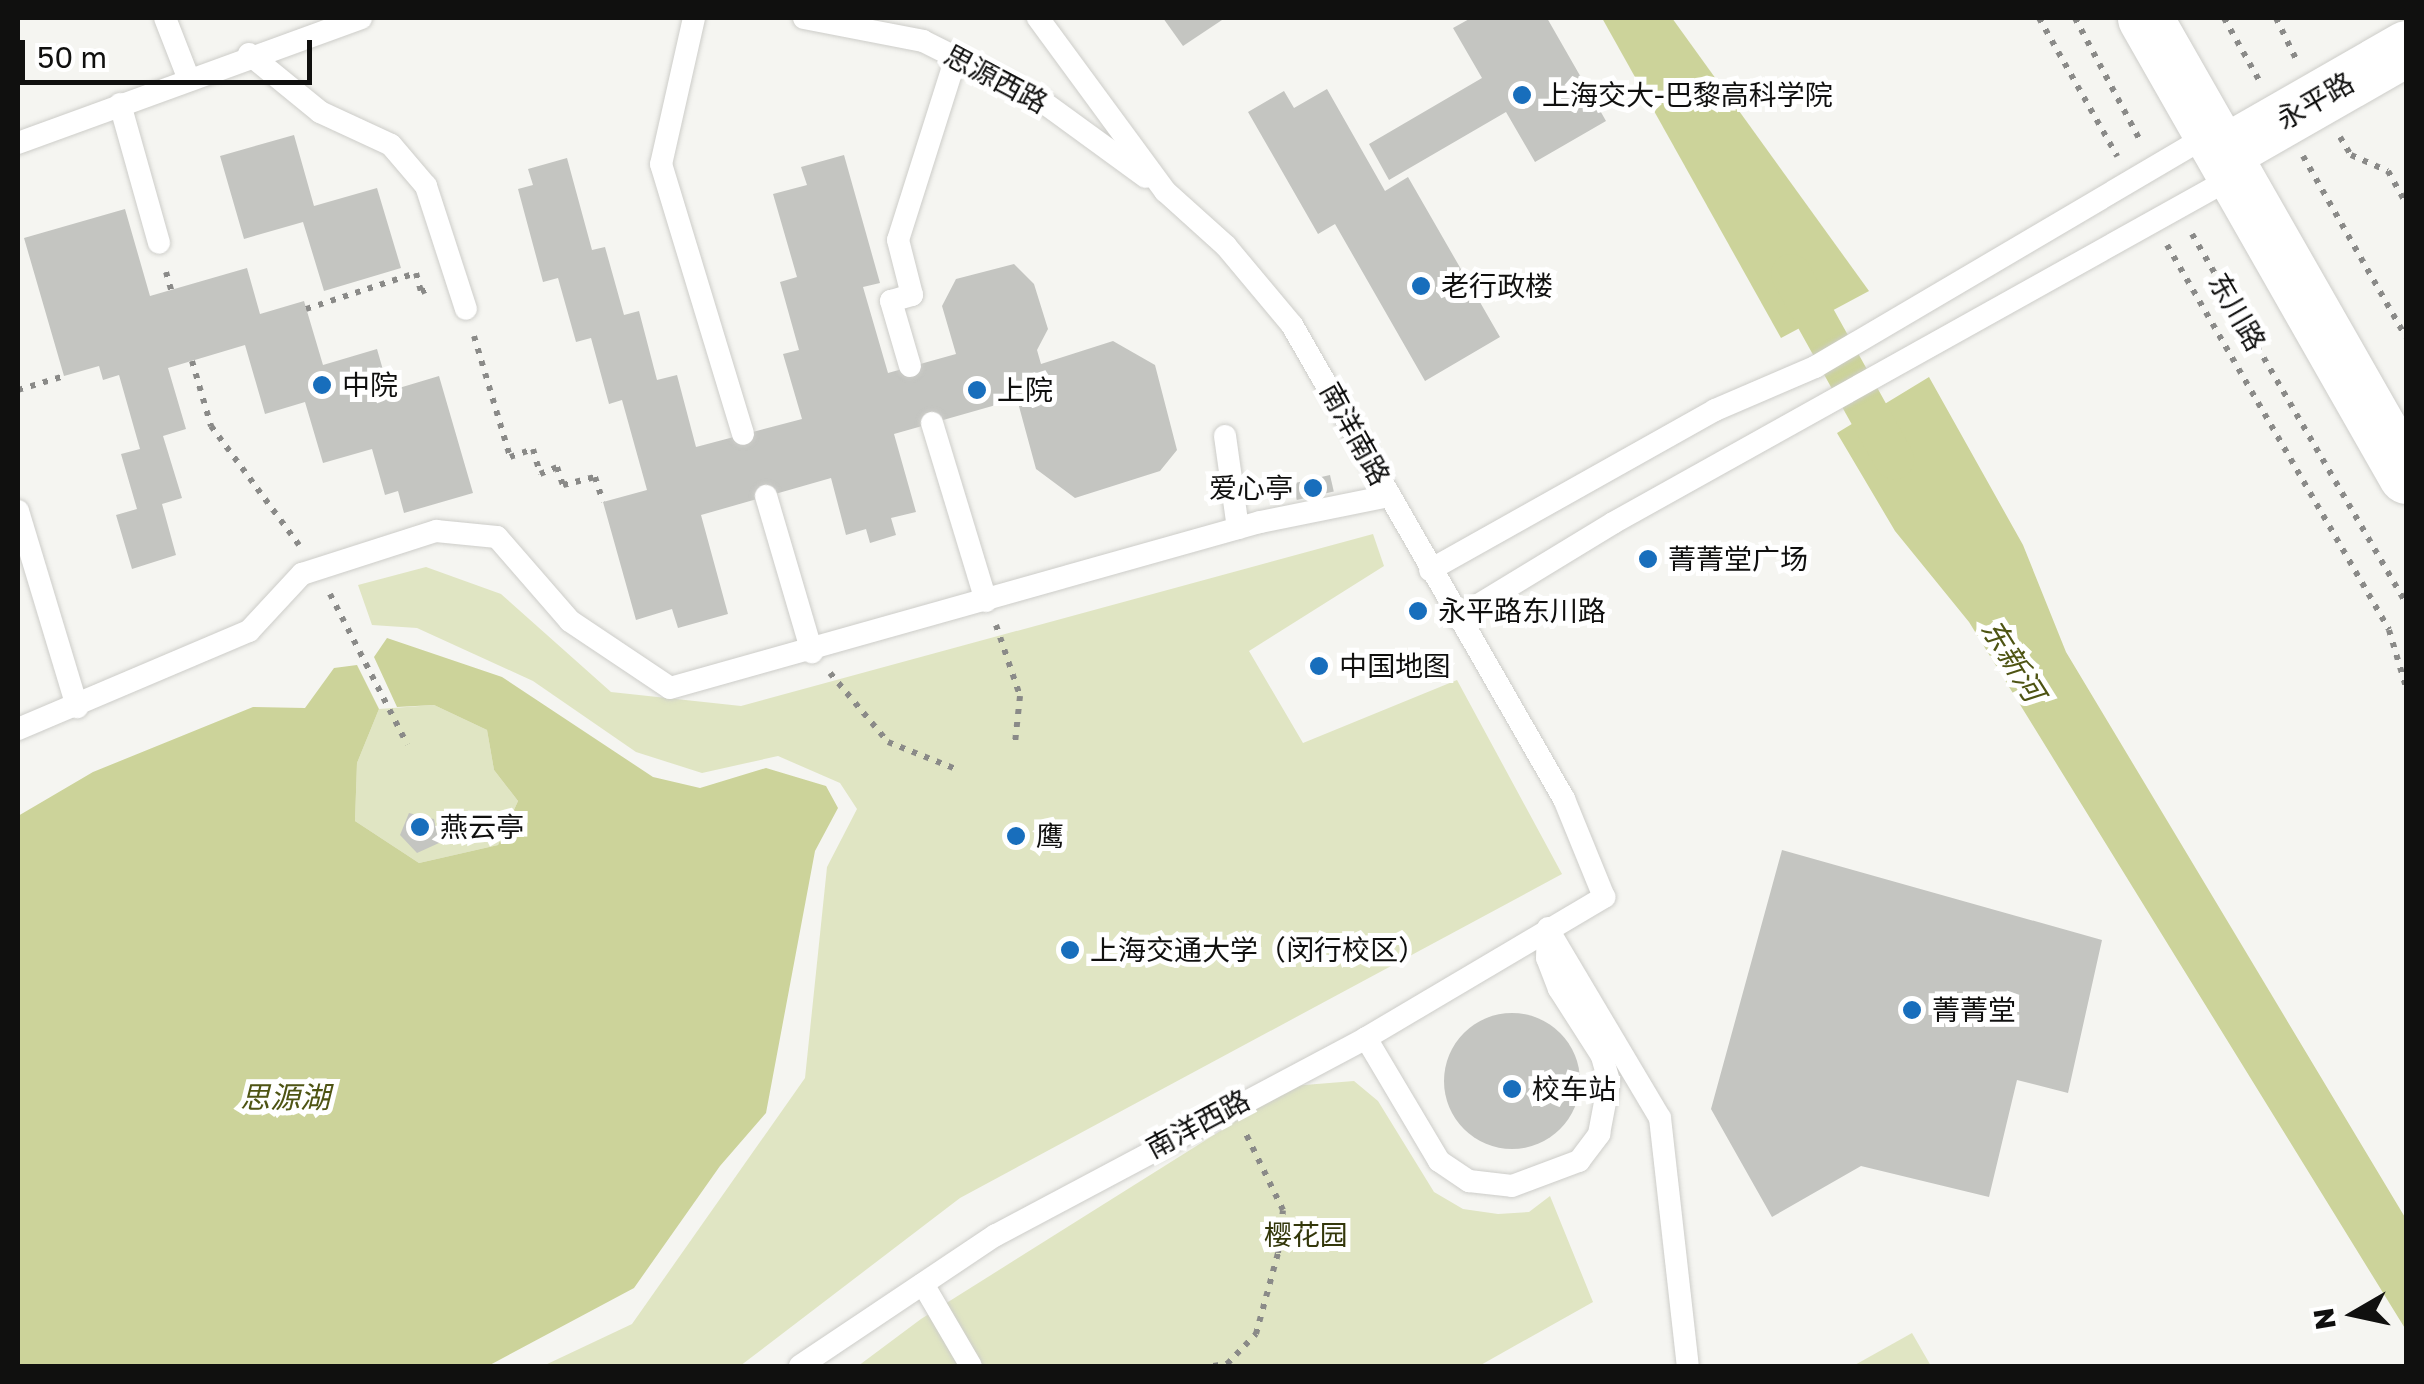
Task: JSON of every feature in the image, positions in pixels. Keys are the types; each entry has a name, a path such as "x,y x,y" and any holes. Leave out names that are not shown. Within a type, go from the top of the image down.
{"main road":[{"path":"2145,18 2406,476"},
{"name":"永平路","path":"2223,154 2406,48"}],"lane":[{"path":"164,18 188,78"},
{"path":"18,143 332,21 361,18"},
{"path":"694,18 661,164 742,434"},
{"name":"思源西路","path":"812,18 923,41 956,57 1039,99 1165,191"},
{"name":"南洋南路","path":"1038,18 1165,191 1226,246 1292,325 1564,799 1604,896"},
{"path":"249,54 320,112 391,144 403,158 426,186 466,309"},
{"path":"910,366 891,301 912,296 898,240 956,57"},
{"path":"120,104 159,244"},
{"path":"1430,570 1714,410 1815,368 2153,165 2223,154"},
{"path":"1457,618 1828,402 2177,208 2223,154"},
{"path":"932,423 986,601"},
{"path":"1225,436 1238,528"},
{"path":"766,496 812,652"},
{"path":"18,730 249,631 302,574 436,531 498,537 570,620 670,688 812,652 1238,528 1389,496"},
{"path":"18,511 77,707"},
{"name":"南洋西路","path":"800,1366 996,1235 1232,1104 1366,1038 1604,896"},
{"path":"1366,1038 1439,1161 1468,1181 1512,1186 1579,1161 1599,1134 1609,1082 1602,1056 1560,990 1547,958 1548,928"},
{"path":"1548,928 1660,1118 1688,1366"},
{"path":"923,1284 971,1366"}],"path":[{"path":"2039,18 2130,180"},
{"path":"2075,18 2153,165"},
{"path":"2224,18 2406,337"},
{"name":"东川路","path":"2177,208 2406,604"},
{"path":"2153,222 2388,630 2406,687"},
{"path":"306,308 416,273 421,292 440,284 445,304 466,309 510,457 533,449 540,474 557,468 563,485 596,477 603,502"},
{"path":"18,390 64,376"},
{"path":"986,601 1020,696 1016,743"},
{"path":"812,652 888,742 956,768"},
{"path":"1213,1366 1227,1364 1256,1334 1270,1298 1282,1210 1232,1104"}],"green space":[{"path":"1373,534 1384,566 1249,651 1303,743 1457,680 1562,874 960,1198 740,1366 543,1366 632,1324 805,1078 827,867 857,809 840,783 778,756 702,773 636,752 533,681 417,628 372,625 358,585 426,567 501,594 611,692 741,706"},
{"path":"434,705 487,730 494,770 518,801 498,845 419,863 355,821 357,763 379,709"},
{"name":"樱花园","path":"1354,1081 1378,1101 1434,1192 1463,1209 1498,1214 1529,1212 1550,1196 1593,1302 1479,1366 858,1366 921,1319 1292,1086"},
{"path":"1912,1333 1931,1366 1853,1366"}],"water":[{"path":"1602,18 1672,18 1869,291 1781,338"},
{"path":"1929,377 2023,545 2066,652 2406,1219 2406,1330 1969,622 1895,531 1837,433"},
{"name":"思源湖","path":"387,638 502,677 653,777 700,788 766,768 826,786 838,808 815,851 766,1113 720,1166 634,1288 488,1366 18,1366 18,816 93,772 253,707 305,708 334,668 357,665 379,709 357,763 355,821 419,863 498,845 518,801 494,770 487,730 434,705 397,707 374,657"}],"building":[{"path":"1163,18 1225,18 1183,46"},
{"name":"上海交大-巴黎高科学院","path":"1471,18 1547,18 1606,121 1535,162 1506,112 1389,180 1369,144 1482,78 1453,28"},
{"name":"老行政楼","path":"1327,89 1385,191 1408,177 1500,337 1425,381 1335,224 1318,234 1248,112 1284,91 1294,108"},
{"path":"294,135 314,206 377,188 401,268 324,291 303,222 244,239 220,156"},
{"name":"上院","path":"844,155 880,283 863,287 888,373 956,354 942,306 956,279 1014,264 1034,284 1048,329 1037,350 1041,364 1113,341 1155,365 1177,450 1160,471 1075,498 1036,469 1017,399 894,434 916,512 891,518 896,535 870,543 866,529 846,535 831,478 701,515 728,614 678,628 672,609 636,620 603,502 647,490 622,400 609,404 591,338 576,342 558,278 543,282 518,189 533,185 528,169 567,158 592,250 605,247 624,315 639,311 657,380 677,375 696,447 802,419 783,354 799,350 780,282 797,277 773,194 807,185 801,167"},
{"name":"中院","path":"125,209 150,296 247,268 260,314 304,301 323,365 377,349 389,391 439,376 473,493 404,513 398,491 385,495 372,449 323,463 305,402 265,414 245,345 168,368 186,429 163,436 182,498 162,504 176,555 132,569 116,515 137,509 121,454 140,449 119,375 103,380 99,366 64,376 24,238"},
{"name":"爱心亭","path":"1330,475 1334,492 1297,500 1293,484"},
{"name":"燕云亭","path":"409,813 434,819 439,843 417,853 400,835"},
{"name":"菁菁堂","path":"1782,850 2102,940 2068,1093 2017,1080 1989,1197 1861,1166 1772,1217 1711,1109"},
{"name":"校车站","path":"1512,1013 1538,1018 1560,1033 1575,1055 1580,1081 1575,1107 1560,1129 1538,1144 1512,1149 1486,1144 1464,1129 1449,1107 1444,1081 1449,1055 1464,1033 1486,1018"}],"waterway":[{"name":"东新河","path":"1791,274 1894,459"}],"place":[{"name":"上海交大-巴黎高科学院","path":"1522,95"},
{"name":"老行政楼","path":"1421,286"},
{"name":"中院","path":"322,385"},
{"name":"上院","path":"977,390"},
{"name":"爱心亭","path":"1313,488"},
{"name":"菁菁堂广场","path":"1648,559"},
{"name":"永平路东川路","path":"1418,611"},
{"name":"中国地图","path":"1319,666"},
{"name":"燕云亭","path":"420,827"},
{"name":"鹰","path":"1016,836"},
{"name":"上海交通大学（闵行校区）","path":"1070,950"},
{"name":"菁菁堂","path":"1912,1010"},
{"name":"校车站","path":"1512,1089"}]}
